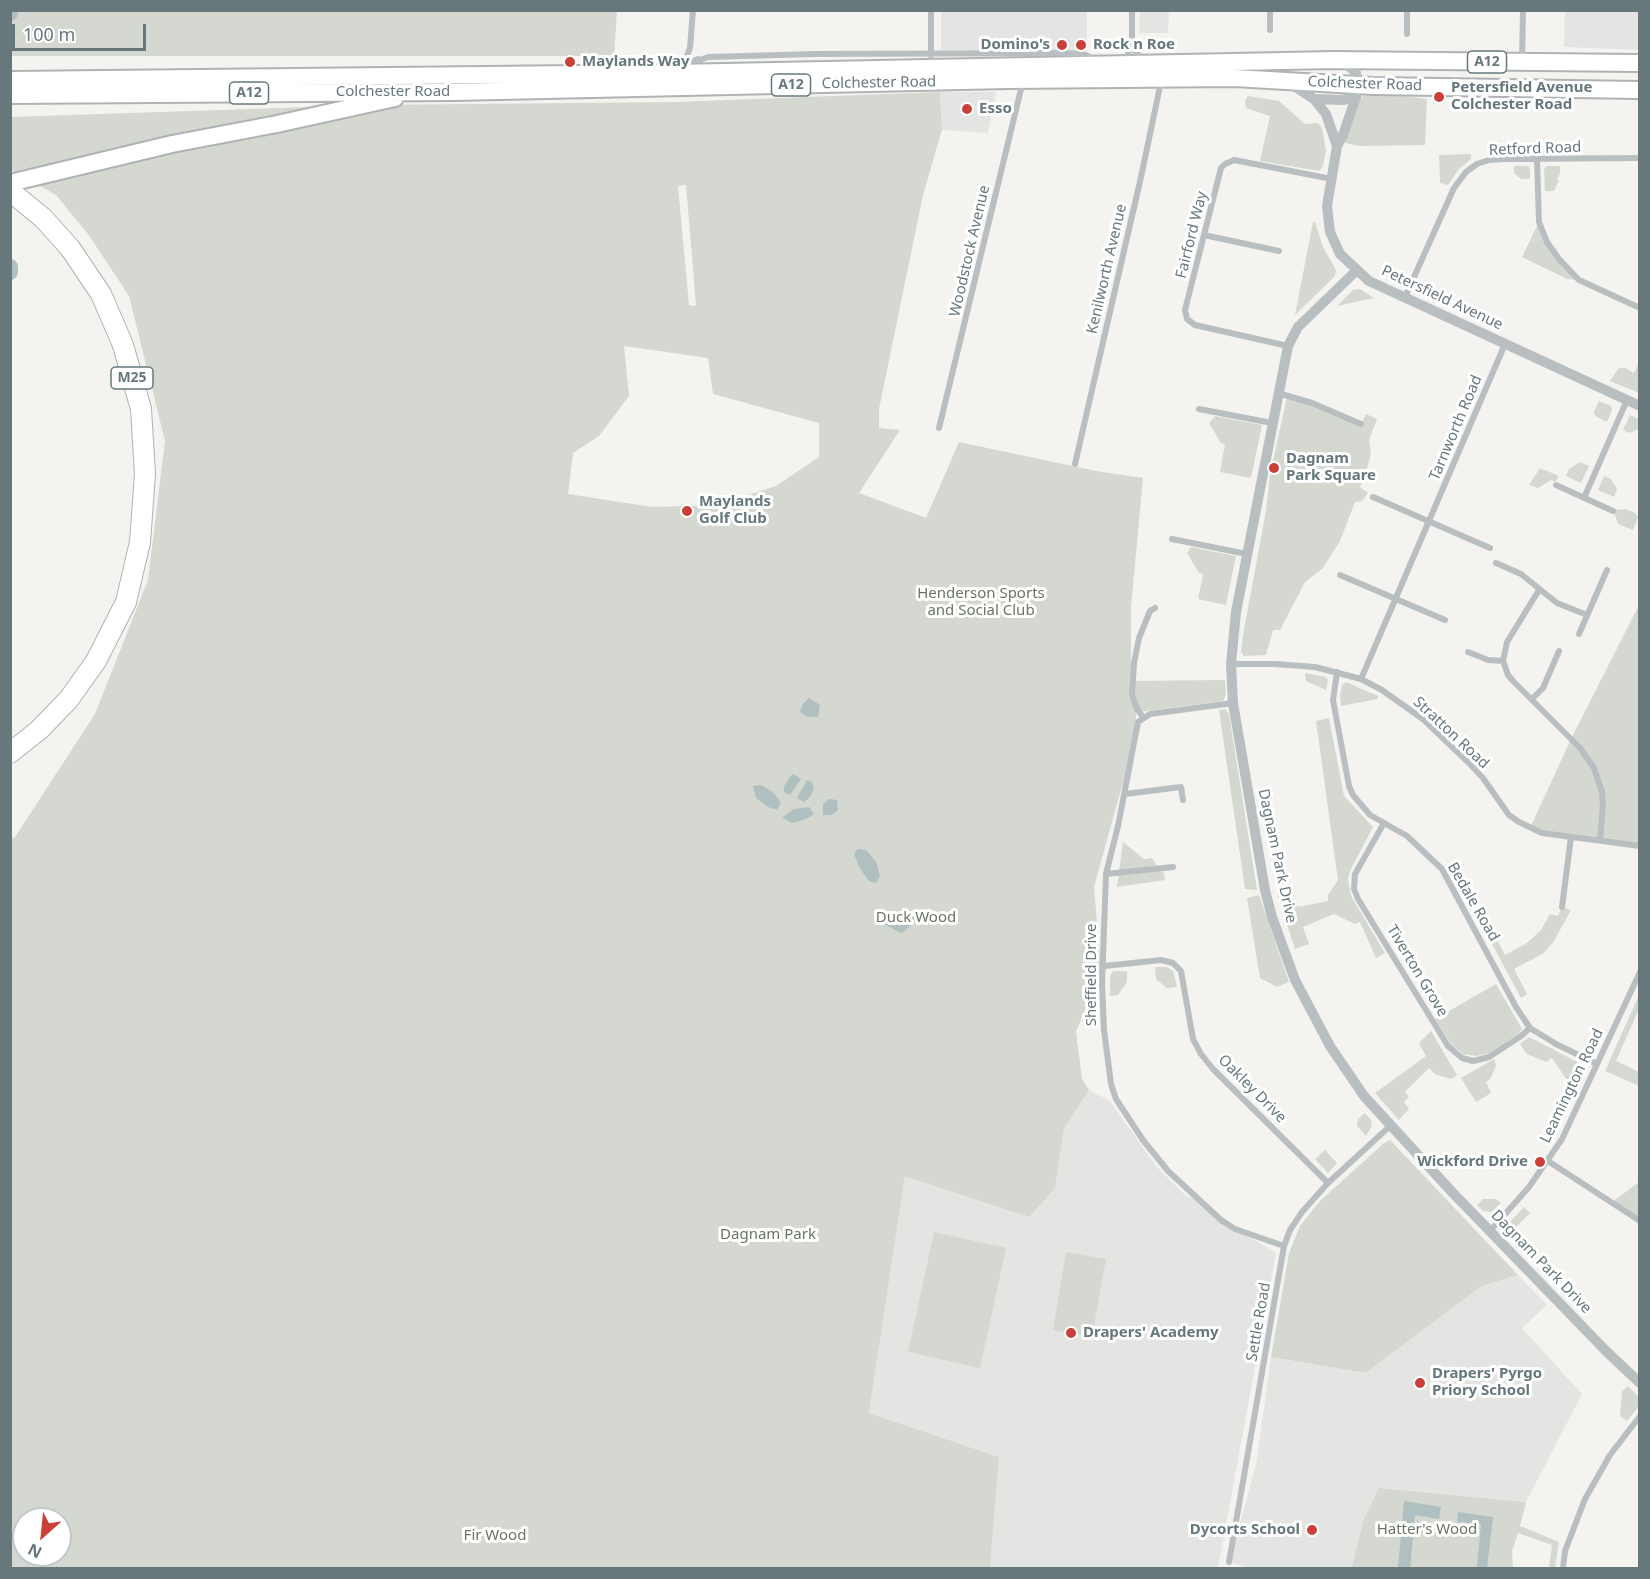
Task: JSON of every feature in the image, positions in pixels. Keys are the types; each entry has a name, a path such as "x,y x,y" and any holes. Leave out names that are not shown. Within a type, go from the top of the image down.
{"highway":[{"name":"Colchester Road","path":"13,79 677,70 721,72 931,61 1096,63 1132,55 1150,63 1334,60 1640,63"},
{"name":"Colchester Road","path":"10,95 1159,80 1285,80 1358,88 1640,90"},
{"name":"A12","path":"10,183 172,144 288,122 422,91"},
{"name":"M25","path":"10,191 43,218 63,241 101,294 123,345 141,409 145,474 140,542 126,602 96,661 69,699 39,730 10,753"}],"street":[{"path":"677,70 690,48 693,10"},
{"path":"931,10 931,61"},
{"path":"1132,10 1132,55 1141,73 1148,73 1159,80"},
{"path":"1270,10 1270,30"},
{"path":"1407,10 1407,34"},
{"path":"1522,62 1523,10"},
{"path":"690,48 699,59 721,72"},
{"name":"Colchester Road","path":"677,70 708,57 766,55 931,61"},
{"path":"1314,99 1344,100 1358,88 1356,73 1350,67 1334,60"},
{"name":"Kenilworth Avenue","path":"1075,464 1143,166 1159,91 1159,80"},
{"name":"Petersfield Avenue","path":"1285,80 1314,99 1326,114 1337,146"},
{"name":"Woodstock Avenue","path":"939,428 1023,81"},
{"name":"Petersfield Avenue","path":"1358,88 1343,135 1337,146 1327,206 1330,232 1340,254 1369,281 1640,406"},
{"name":"Retford Road","path":"1405,297 1454,188 1466,172 1477,164 1489,160 1640,158"},
{"name":"Fairford Way","path":"1288,346 1195,325 1187,319 1185,310 1221,168 1229,162 1239,160 1332,179"},
{"path":"1537,160 1539,222 1547,242 1579,280 1640,308"},
{"path":"1204,236 1279,251"},
{"name":"Dagnam Park Drive","path":"1356,271 1298,327 1288,346 1236,612 1231,664 1233,703 1265,890 1294,980 1330,1046 1364,1096 1490,1231 1640,1383"},
{"name":"Tarnworth Road","path":"1361,679 1505,344"},
{"path":"1277,393 1312,403 1361,424"},
{"path":"1584,498 1627,400"},
{"path":"1199,409 1272,423"},
{"path":"1556,485 1613,511"},
{"path":"1373,497 1490,548"},
{"path":"1172,539 1247,554"},
{"path":"1496,562 1521,574 1557,603 1587,615"},
{"path":"1579,634 1607,570"},
{"path":"1340,575 1445,620"},
{"path":"1539,590 1507,642 1503,661 1508,675 1580,747 1594,768 1602,792 1600,840"},
{"path":"1155,608 1150,611 1139,638 1134,663 1132,695 1137,710 1143,717 1150,714 1233,703"},
{"path":"1532,699 1543,688 1559,651"},
{"path":"1468,652 1488,660 1503,661"},
{"name":"Stratton Road","path":"1231,664 1295,665 1337,672 1361,679 1406,705 1441,736 1483,778 1509,815 1519,822 1542,833 1640,846"},
{"name":"Bedale Road","path":"1337,672 1333,700 1349,786 1359,803 1370,815 1407,836 1442,869 1516,1007 1530,1028 1597,1064"},
{"name":"Sheffield Drive","path":"1143,717 1135,730 1125,794 1106,874 1104,1030 1111,1084 1124,1112 1168,1171 1221,1220 1235,1229 1284,1245"},
{"path":"1125,794 1181,787 1183,800"},
{"name":"Tiverton Grove","path":"1384,823 1355,874 1354,890 1448,1046 1462,1058 1473,1061 1489,1057 1530,1028"},
{"path":"1562,907 1571,837"},
{"path":"1106,874 1173,867"},
{"name":"Oakley Drive","path":"1104,966 1161,960 1173,963 1181,971 1193,1039 1201,1054 1213,1069 1328,1183"},
{"name":"Leamington Road","path":"1490,1231 1515,1204 1548,1161 1572,1120 1640,972"},
{"name":"Settle Road","path":"1229,1562 1284,1245 1290,1230 1302,1212 1328,1183 1390,1126"},
{"path":"1548,1161 1640,1221"},
{"path":"1563,1569 1567,1545 1585,1499 1610,1455 1640,1416"}],"shaded area":[{"path":"941,11 1087,11 1087,50 941,50"},
{"path":"1140,11 1169,11 1168,33 1139,33"},
{"path":"1565,11 1639,11 1639,50 1564,47"},
{"path":"940,92 996,92 988,133 942,130"},
{"path":"809,698 820,705 818,717 808,717 800,712 803,704"},
{"path":"793,774 801,779 790,795 784,792 784,787"},
{"path":"807,780 812,782 814,789 804,802 797,798"},
{"path":"761,785 773,792 781,802 777,810 768,807 756,798 753,786"},
{"path":"829,799 837,800 838,810 832,815 823,815 823,804"},
{"path":"809,807 814,814 806,819 792,823 782,818 794,809"},
{"path":"858,849 866,850 876,862 880,876 876,883 869,881 859,867 854,854"},
{"path":"906,909 916,915 914,923 902,933 885,925 893,914"},
{"name":"Drapers' Academy","path":"1089,1090 1110,1101 1156,1166 1187,1197 1197,1198 1221,1220 1276,1253 1218,1568 990,1568 999,1457 869,1413 905,1176 1055,1188 1064,1129"},
{"name":"Drapers' Pyrgo Priory School","path":"1518,1275 1547,1305 1522,1328 1582,1394 1526,1502 1380,1488 1385,1568 1249,1568 1229,1562 1256,1465 1271,1357 1366,1373 1482,1286"},
{"path":"1404,1501 1441,1507 1439,1519 1415,1515 1410,1568 1398,1568"},
{"path":"1458,1512 1493,1517 1487,1568 1477,1568 1481,1524 1457,1522"}],"green space":[{"path":"10,11 617,11 614,56 11,56"},
{"path":"940,92 942,130 923,195 879,409 879,428 900,430 859,493 926,518 959,442 1096,471 1143,478 1131,607 1131,681 1225,680 1226,694 1223,701 1139,712 1137,710 1130,757 1094,887 1101,970 1076,1032 1082,1079 1089,1090 1064,1129 1055,1188 1029,1217 905,1176 869,1413 999,1457 990,1568 11,1568 11,839 15,837 95,714 148,580 165,441 129,296 88,234 56,195 11,170 10,117 369,105 673,102","holes":["686,185 696,305 689,305 678,186","624,346 708,358 713,394 819,423 819,457 776,486 716,505 652,507 568,494 573,453 599,436 629,396"]},
{"path":"1371,92 1427,99 1425,145 1360,146 1345,143 1359,99"},
{"path":"1248,96 1279,101 1305,124 1318,123 1322,128 1326,150 1323,166 1319,171 1260,161 1270,116 1246,108 1245,101"},
{"path":"1471,154 1471,159 1458,170 1448,185 1440,183 1439,155"},
{"path":"1514,166 1528,166 1530,179 1521,179 1514,173"},
{"path":"1547,166 1560,166 1557,179 1559,181 1554,191 1545,191 1544,169"},
{"path":"1313,222 1315,222 1323,247 1336,270 1335,276 1295,315"},
{"path":"1539,222 1547,242 1579,280 1567,279 1522,257"},
{"path":"1360,289 1374,298 1337,306 1353,290"},
{"path":"1639,362 1639,393 1610,381 1619,368 1625,368 1634,373"},
{"path":"1287,396 1361,424 1366,414 1377,419 1369,440 1371,454 1360,487 1368,493 1362,501 1355,502 1340,541 1323,568 1305,582 1280,630 1273,630 1266,655 1244,656 1241,652 1243,635 1266,511 1270,475"},
{"path":"1599,401 1611,406 1612,410 1607,422 1595,416 1594,412"},
{"path":"1630,415 1639,419 1639,429 1629,433 1623,430"},
{"path":"1215,416 1262,425 1251,478 1220,472 1225,444 1221,443 1209,423"},
{"path":"1580,462 1589,466 1581,483 1566,476 1569,469"},
{"path":"1540,468 1559,476 1555,482 1551,480 1538,488 1529,485"},
{"path":"1604,476 1611,479 1617,489 1614,497 1598,490"},
{"path":"1626,509 1638,517 1633,530 1618,524 1614,512"},
{"path":"1191,547 1236,556 1226,605 1198,599 1203,574 1199,573 1187,553"},
{"path":"1639,605 1639,846 1530,828 1571,739"},
{"path":"1305,673 1326,677 1328,680 1326,690 1306,681"},
{"path":"1346,682 1378,696 1378,699 1341,706 1342,685"},
{"path":"1225,709 1229,714 1257,890 1245,889 1219,710"},
{"path":"1329,718 1344,796 1373,827 1348,879 1351,896 1385,953 1376,958 1360,922 1355,924 1334,914 1303,927 1309,944 1295,949 1277,893 1296,901 1298,907 1328,901 1328,895 1338,880 1316,721"},
{"path":"1123,842 1144,859 1152,858 1164,873 1165,880 1117,887"},
{"path":"1259,895 1289,982 1277,987 1260,978 1247,898"},
{"path":"1562,907 1571,910 1554,941 1544,953 1514,969 1527,994 1521,998 1484,929 1490,926 1505,955 1527,943 1541,930 1550,914 1558,916"},
{"path":"1155,967 1167,967 1173,971 1177,987 1167,988 1156,979"},
{"path":"1113,971 1127,971 1127,982 1118,995 1110,996 1110,976"},
{"path":"1496,984 1522,1029 1490,1053 1476,1056 1463,1054 1451,1044 1435,1019"},
{"path":"1639,995 1639,1009 1616,1061 1639,1072 1639,1086 1605,1071"},
{"path":"1431,1031 1457,1075 1451,1079 1435,1074 1429,1068 1405,1092 1409,1097 1404,1102 1409,1109 1399,1120 1375,1093 1426,1056 1419,1043"},
{"path":"1529,1037 1585,1066 1578,1080 1567,1080 1552,1058 1546,1062 1527,1054 1520,1044"},
{"path":"1494,1059 1496,1066 1490,1079 1486,1082 1491,1093 1476,1102 1461,1078"},
{"path":"1365,1113 1371,1120 1372,1126 1366,1136 1357,1126 1358,1119"},
{"path":"1390,1140 1518,1275 1482,1286 1366,1373 1271,1357 1289,1253 1300,1226 1319,1202"},
{"path":"1325,1150 1337,1163 1328,1173 1315,1159"},
{"path":"1639,1182 1639,1221 1611,1203"},
{"path":"1483,1199 1496,1199 1501,1203 1492,1212 1483,1211 1477,1205"},
{"path":"1524,1207 1530,1213 1506,1237 1506,1226"},
{"path":"934,1232 1006,1248 980,1368 908,1352"},
{"path":"1066,1252 1106,1259 1092,1337 1053,1330"},
{"path":"1628,1386 1639,1397 1640,1405 1627,1421 1620,1416 1622,1391"},
{"name":"Hatter's Wood","path":"1379,1488 1526,1502 1520,1526 1559,1542 1555,1568 1549,1568 1552,1545 1518,1533 1512,1551 1513,1568 1352,1568 1363,1522"}],"waterway":[{"path":"10,267 10,272"}],"place":[{"name":"Domino's","path":"1062,45"},
{"name":"Rock n Roe","path":"1081,45"},
{"name":"Maylands Way","path":"570,62"},
{"name":"Petersfield Avenue Colchester Road","path":"1439,97"},
{"name":"Esso","path":"967,109"},
{"name":"Dagnam Park Square","path":"1274,468"},
{"name":"Maylands Golf Club","path":"687,511"},
{"name":"Wickford Drive","path":"1540,1162"},
{"name":"Drapers' Academy","path":"1071,1333"},
{"name":"Drapers' Pyrgo Priory School","path":"1420,1383"},
{"name":"Dycorts School","path":"1312,1530"}],"park label":[{"name":"Henderson Sports and Social Club","path":"981,602"},
{"name":"Duck Wood","path":"916,918"},
{"name":"Dagnam Park","path":"768,1235"},
{"name":"Fir Wood","path":"495,1536"}]}
